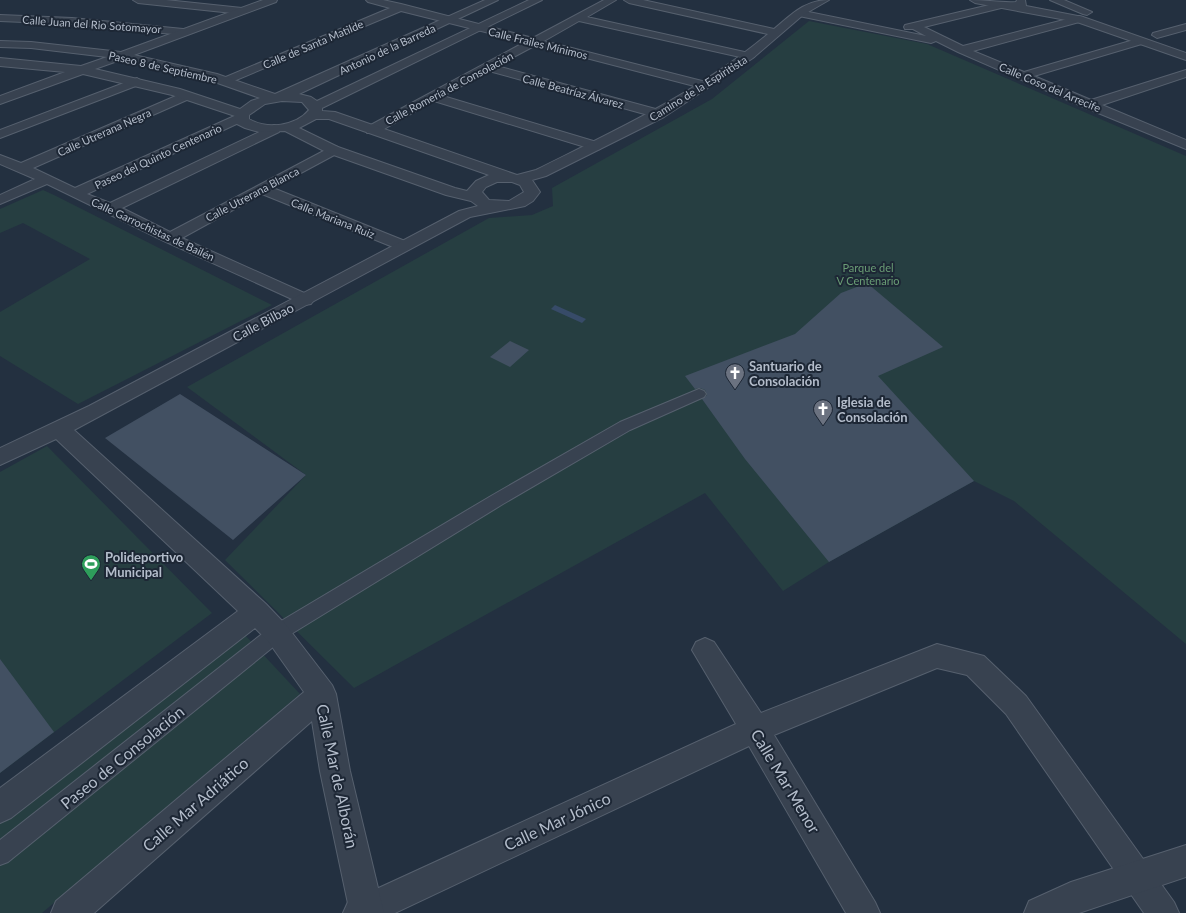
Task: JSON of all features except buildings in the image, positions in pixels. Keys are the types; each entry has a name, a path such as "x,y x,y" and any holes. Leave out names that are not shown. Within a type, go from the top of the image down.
{"street":[{"path":"138,0 242,11"},
{"path":"0,100 272,0"},
{"name":"Calle Frailes Mínimos","path":"371,0 706,85"},
{"name":"Antonio de la Barreda","path":"278,98 493,0"},
{"path":"281,128 308,120 314,110 331,100 537,0"},
{"name":"Calle Romería de Consolación","path":"372,130 611,0"},
{"path":"629,0 775,32"},
{"name":"Camino de la Espiritista","path":"518,180 542,173 659,114 749,56 775,32 799,13 824,0"},
{"path":"975,0 1087,12"},
{"path":"1055,0 1186,46"},
{"path":"892,32 1008,3 1079,19 1186,57"},
{"name":"Calle de Santa Matilde","path":"225,81 401,7"},
{"path":"799,13 949,44"},
{"name":"Calle Juan del Rio Sotomayor","path":"0,18 72,20 183,32"},
{"path":"578,18 749,56"},
{"path":"962,50 1079,19"},
{"name":"Calle Coso del Arrecife","path":"915,26 962,50 1186,145"},
{"path":"1157,36 1186,27"},
{"path":"1023,76 1141,41"},
{"name":"Paseo 8 de Septiembre","path":"0,44 31,45 121,56 225,81 278,98"},
{"name":"Paseo 8 de Septiembre","path":"0,62 83,70 137,82 241,115 242,122 254,128 281,128"},
{"name":"Calle Beatríaz Álvarez","path":"487,67 659,114"},
{"path":"1090,104 1186,73"},
{"path":"0,134 137,82"},
{"name":"Calle Utrerana Negra","path":"22,168 185,96"},
{"path":"432,97 595,146"},
{"path":"241,115 254,104 278,98 303,99 314,110 518,180 532,192 526,200 518,204 498,206 485,204 477,199 451,192 333,150 281,128"},
{"name":"Paseo del Quinto Centenario","path":"75,194 241,115"},
{"name":"Paseo del Quinto Centenario","path":"110,208 281,128"},
{"path":"1167,137 1186,130"},
{"name":"Calle Utrerana Blanca","path":"170,238 333,150"},
{"name":"Calle Garrochistas de Bailén","path":"0,159 47,179 75,194 110,208 170,238 306,300"},
{"path":"0,200 47,179"},
{"name":"Calle Bilbao","path":"465,214 477,199 474,192 477,186 483,182 518,180"},
{"name":"Calle Mariana Ruiz","path":"262,189 404,246"},
{"name":"Calle Bilbao","path":"59,429 306,300 465,214 498,206"},
{"name":"Paseo de Consolación","path":"0,854 277,633 497,500 625,426 699,394"},
{"path":"0,457 59,429"},
{"name":"Calle Mar de Alborán","path":"59,429 257,612 277,633 322,694 335,771 365,912"},
{"path":"0,807 257,612"},
{"name":"Calle Mar Menor","path":"705,650 755,729 864,913"},
{"name":"Calle Mar Jónico","path":"365,912 755,729 937,656 975,665 1016,705 1163,913"},
{"name":"Calle Mar Adriático","path":"68,913 322,694"},
{"path":"1042,913 1071,900 1186,861"}],"green space":[{"name":"Parque del V Centenario","path":"809,21 927,44 1186,156 1186,644 1014,501 974,481 829,562 783,591 705,493 354,688 225,560 306,475 187,387 489,218 532,215 553,206 552,188 712,99"},
{"path":"43,190 272,305 78,404 0,356 0,312 90,259 23,223 0,233 0,209"},
{"name":"Polideportivo Municipal","path":"47,446 212,613 0,773 0,472"},
{"path":"244,634 300,694 42,913 0,913 0,814"}],"water":[{"path":"555,305 586,319 582,323 551,309"}],"place":[{"name":"Santuario de Consolación","path":"735,390"},
{"name":"Iglesia de Consolación","path":"823,426"},
{"name":"Polideportivo Municipal","path":"91,581"}]}
